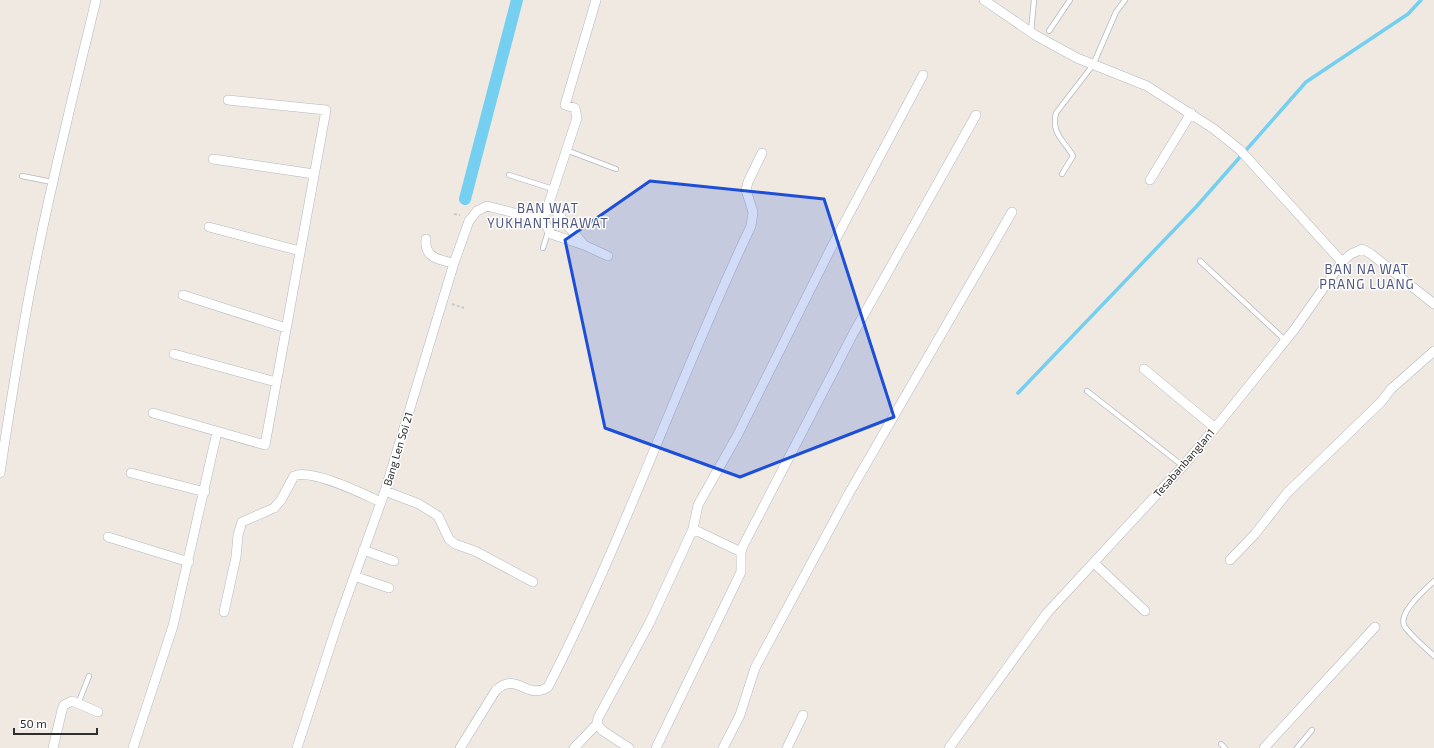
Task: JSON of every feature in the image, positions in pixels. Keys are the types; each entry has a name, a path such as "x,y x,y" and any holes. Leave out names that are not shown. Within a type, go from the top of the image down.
{"street":[{"path":"0,473 16,364 52,182 96,0"},
{"path":"596,0 565,105 575,108 577,112 549,203 540,218 548,232 584,245 608,256"},
{"path":"984,0 1031,32 1077,58 1147,86 1191,112 1240,150 1342,262"},
{"path":"574,748 597,724 604,703 650,622 693,529 698,505 737,436 832,248 923,75"},
{"path":"153,413 265,445 326,110 228,100"},
{"path":"1150,180 1191,112"},
{"path":"656,748 741,572 741,552 853,334 976,116"},
{"path":"460,748 496,690 504,684 510,682 536,692 544,690 548,687 569,647 595,590 667,416 751,226 753,212 746,190 748,182 762,153"},
{"path":"213,159 314,174"},
{"path":"549,203 584,245"},
{"name":"Bang Len Soi 21","path":"297,748 354,576 385,491 454,263 469,221 477,211 487,206 540,218"},
{"path":"723,748 740,715 755,668 848,495 1012,212"},
{"path":"209,227 300,251"},
{"path":"426,239 425,247 429,255 440,260 454,263"},
{"name":"Tesabanbanglan1","path":"949,748 1047,613 1183,466 1215,428 1286,341 1342,262 1351,254 1362,249 1372,254 1434,304"},
{"path":"183,295 286,328"},
{"path":"1230,560 1251,540 1287,494 1380,402 1391,388 1434,351"},
{"path":"174,354 276,382"},
{"path":"1144,369 1215,428"},
{"path":"133,748 174,626 205,492 217,432"},
{"path":"131,473 205,492"},
{"path":"224,612 236,557 238,535 242,522 274,508 281,500 294,476 311,475 381,502"},
{"path":"385,491 419,504 438,516 449,539 455,544 475,551 533,582"},
{"path":"693,529 741,552"},
{"path":"108,537 188,562"},
{"path":"363,550 394,561"},
{"path":"1094,563 1146,611"},
{"path":"354,576 388,588"},
{"path":"1264,748 1375,627"},
{"path":"53,748 62,710 68,702 72,701 98,712"},
{"path":"787,748 803,715"},
{"path":"597,724 603,731 626,748"}],"lane":[{"path":"1031,32 1034,0"},
{"path":"1049,31 1070,0"},
{"path":"1062,174 1073,156 1057,133 1054,123 1056,113 1093,65 1116,12 1125,0"},
{"path":"566,150 616,169"},
{"path":"509,175 553,189"},
{"path":"22,176 52,182"},
{"path":"543,248 548,232"},
{"path":"1200,261 1286,341"},
{"path":"1087,392 1183,466"},
{"path":"1434,581 1405,612 1403,620 1405,627 1434,656"},
{"path":"78,704 89,676"},
{"path":"1298,748 1312,730"}],"path":[{"path":"443,302 464,308"}],"highlighted area":[{"path":"650,181 824,199 894,417 740,477 605,428 565,240"}],"waterway":[{"path":"465,199 517,0"},
{"path":"1018,393 1196,207 1306,82 1408,14 1421,0"}],"district":[{"name":"BAN WAT YUKHANTHRAWAT","path":"548,216"},
{"name":"BAN NA WAT PRANG LUANG","path":"1367,276"}]}
